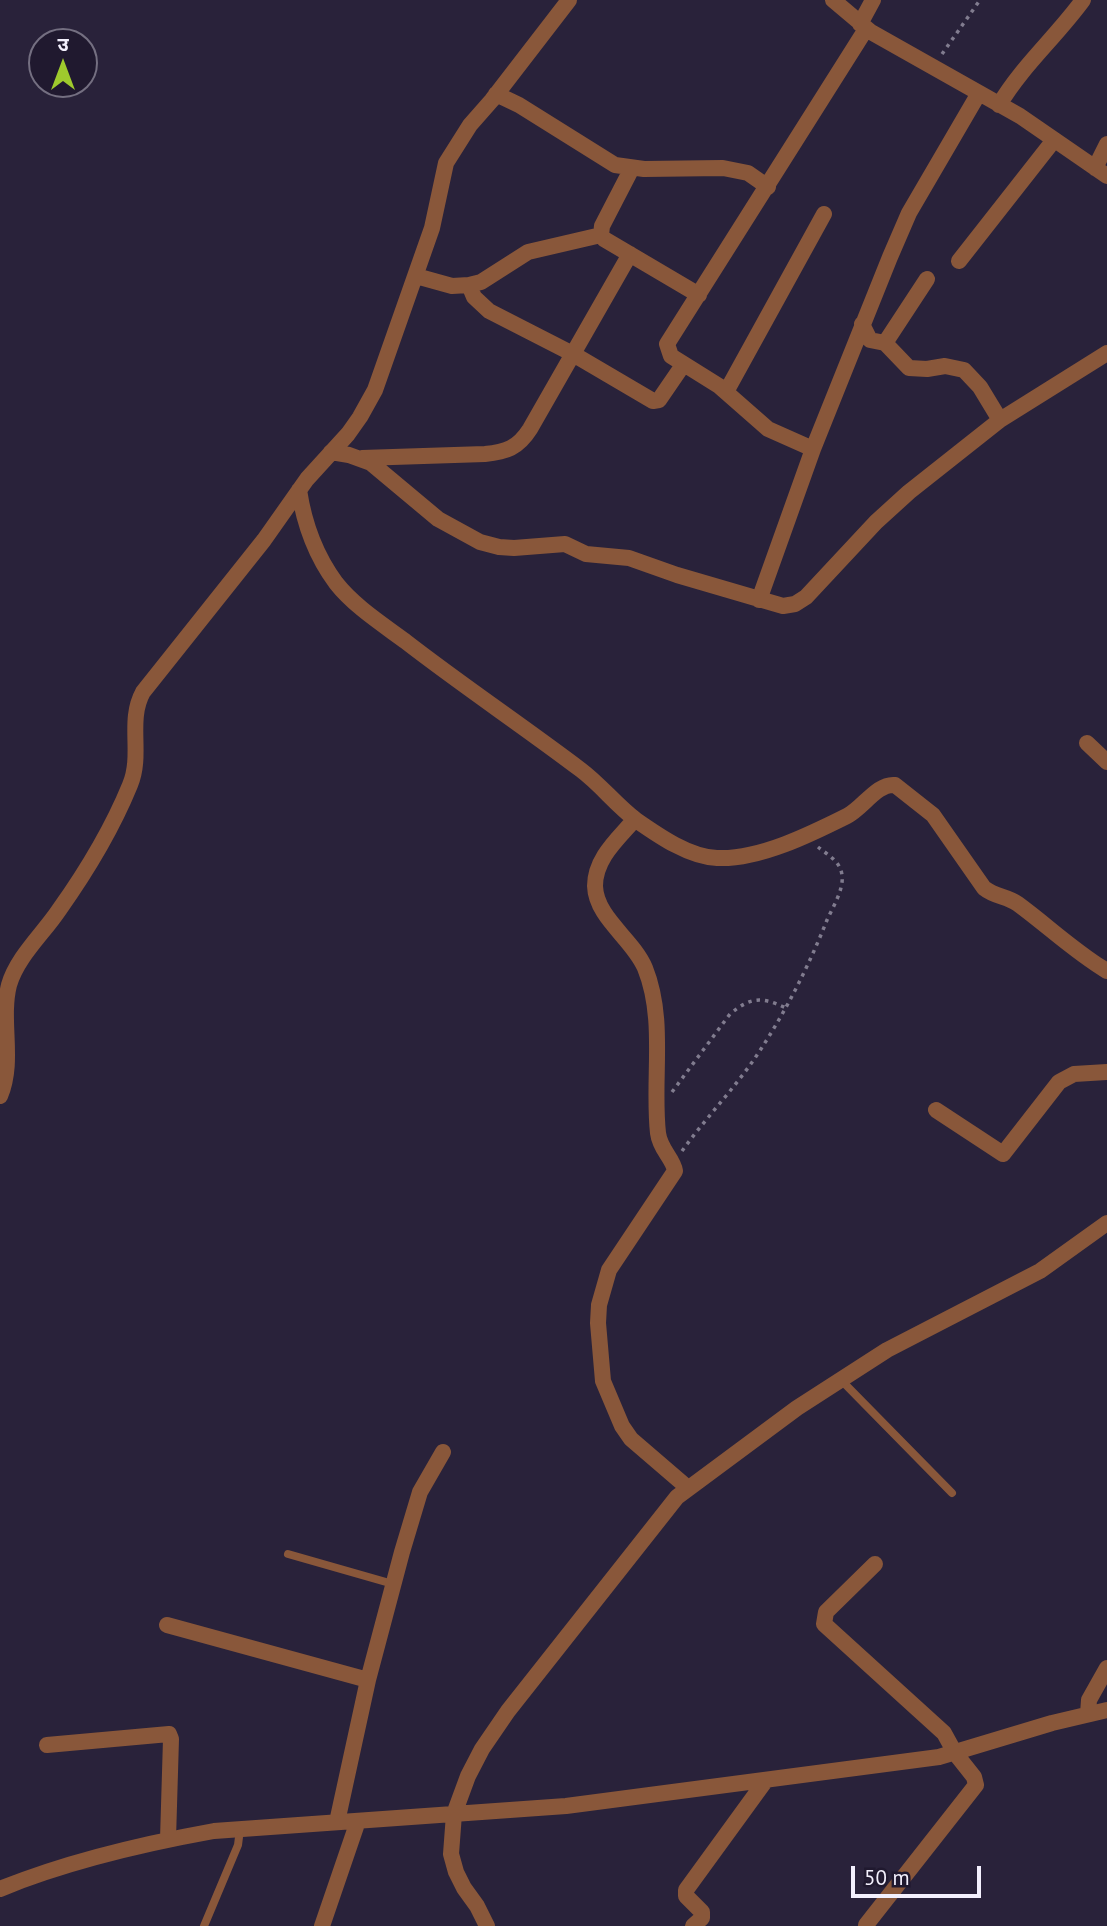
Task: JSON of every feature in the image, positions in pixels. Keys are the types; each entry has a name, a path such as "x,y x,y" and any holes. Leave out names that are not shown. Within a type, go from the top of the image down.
{"street":[{"path":"0,1096 6,1075 5,1005 8,988 13,974 62,907 94,856 131,784 137,750 136,705 143,692 264,540 299,490 354,425 375,390 416,276 438,209 446,163 456,144 569,0"},
{"path":"833,0 863,26 999,105 1101,172 1107,144"},
{"path":"813,449 768,429 726,392 671,356 667,344 768,187 863,26 873,0"},
{"path":"999,105 1012,83 1083,0"},
{"path":"758,600 813,449 909,213 979,93"},
{"path":"496,94 519,105 615,165 632,168 723,168 748,173 768,187"},
{"path":"959,261 1054,140"},
{"path":"601,235 602,226 632,168"},
{"path":"726,392 824,214"},
{"path":"416,276 452,286 469,285 481,282 528,252 601,235 699,295"},
{"path":"331,452 362,458 485,454 504,452 516,446 530,429 630,254"},
{"path":"885,343 927,279"},
{"path":"469,285 474,297 489,311 573,354 653,401 659,400 683,365"},
{"path":"862,324 870,341 885,343 909,368 945,366 964,370 980,387 1000,420"},
{"path":"362,458 438,519 480,542 514,548 565,544 586,554 629,558 686,578 783,606 795,604 806,597 909,492 1000,420 1104,361"},
{"path":"299,490 302,510 314,545 338,585 373,617 465,687 583,771 635,819 688,851 718,859 751,854 802,836 849,815 884,786 895,785 933,815 990,893 1016,902 1086,959 1107,971"},
{"path":"1087,743 1107,762"},
{"path":"635,819 600,860 595,890 610,920 636,952 649,983 657,1040 660,1144 675,1171 609,1270 599,1305 598,1323 603,1381 621,1426 631,1439 688,1488"},
{"path":"936,1110 1003,1153 1059,1082 1074,1074 1107,1072"},
{"path":"487,1926 456,1872 451,1854 454,1814 478,1758 508,1711 668,1507 688,1488 787,1415 887,1350 1040,1271 1062,1258 1107,1223"},
{"path":"337,1822 368,1680 393,1584 420,1492 443,1452"},
{"path":"866,1925 976,1784 944,1733 824,1624 826,1612 875,1564"},
{"path":"167,1625 368,1680"},
{"path":"1088,1714 1089,1700 1107,1668"},
{"path":"0,1889 41,1872 167,1839 240,1829 566,1806 939,1758 1052,1723 1107,1710"},
{"path":"47,1745 169,1734 167,1839"},
{"path":"693,1926 702,1918 702,1912 685,1896 685,1889 766,1780"},
{"path":"322,1926 358,1821"}],"lane":[{"path":"841,1380 952,1493"},
{"path":"288,1554 393,1584"},
{"path":"204,1926 238,1845 240,1829"}],"path":[{"path":"933,68 980,0"},
{"path":"672,1163 754,1059 786,1008 840,888 842,875 835,859 802,836"},
{"path":"657,1112 730,1014 741,1005 751,1001 768,1000 786,1008"}]}
